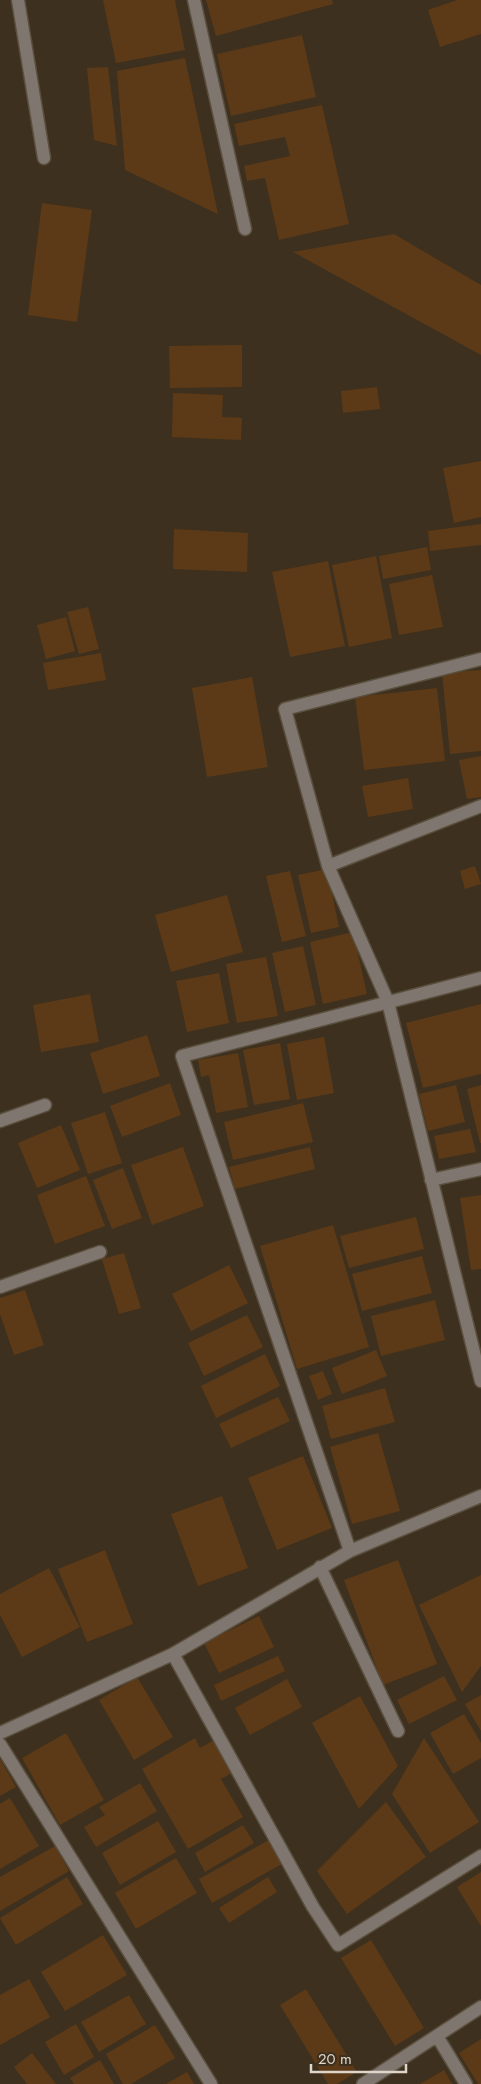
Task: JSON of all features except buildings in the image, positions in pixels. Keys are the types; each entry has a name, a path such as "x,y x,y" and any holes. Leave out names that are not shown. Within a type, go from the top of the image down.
{"street":[{"path":"18,0 44,158"},
{"path":"194,0 245,229"},
{"path":"481,659 285,709 328,866 388,1002 481,1381"},
{"path":"328,866 481,806"},
{"path":"350,1551 182,1056 481,978"},
{"path":"0,1121 45,1105"},
{"path":"431,1180 481,1169"},
{"path":"0,1287 100,1252"},
{"path":"0,1733 172,1654 350,1551 481,1496"},
{"path":"320,1567 398,1731"},
{"path":"172,1654 313,1907 338,1945 481,1856"},
{"path":"0,1744 211,2084"},
{"path":"363,2084 481,2007"},
{"path":"438,2036 466,2084"}]}
